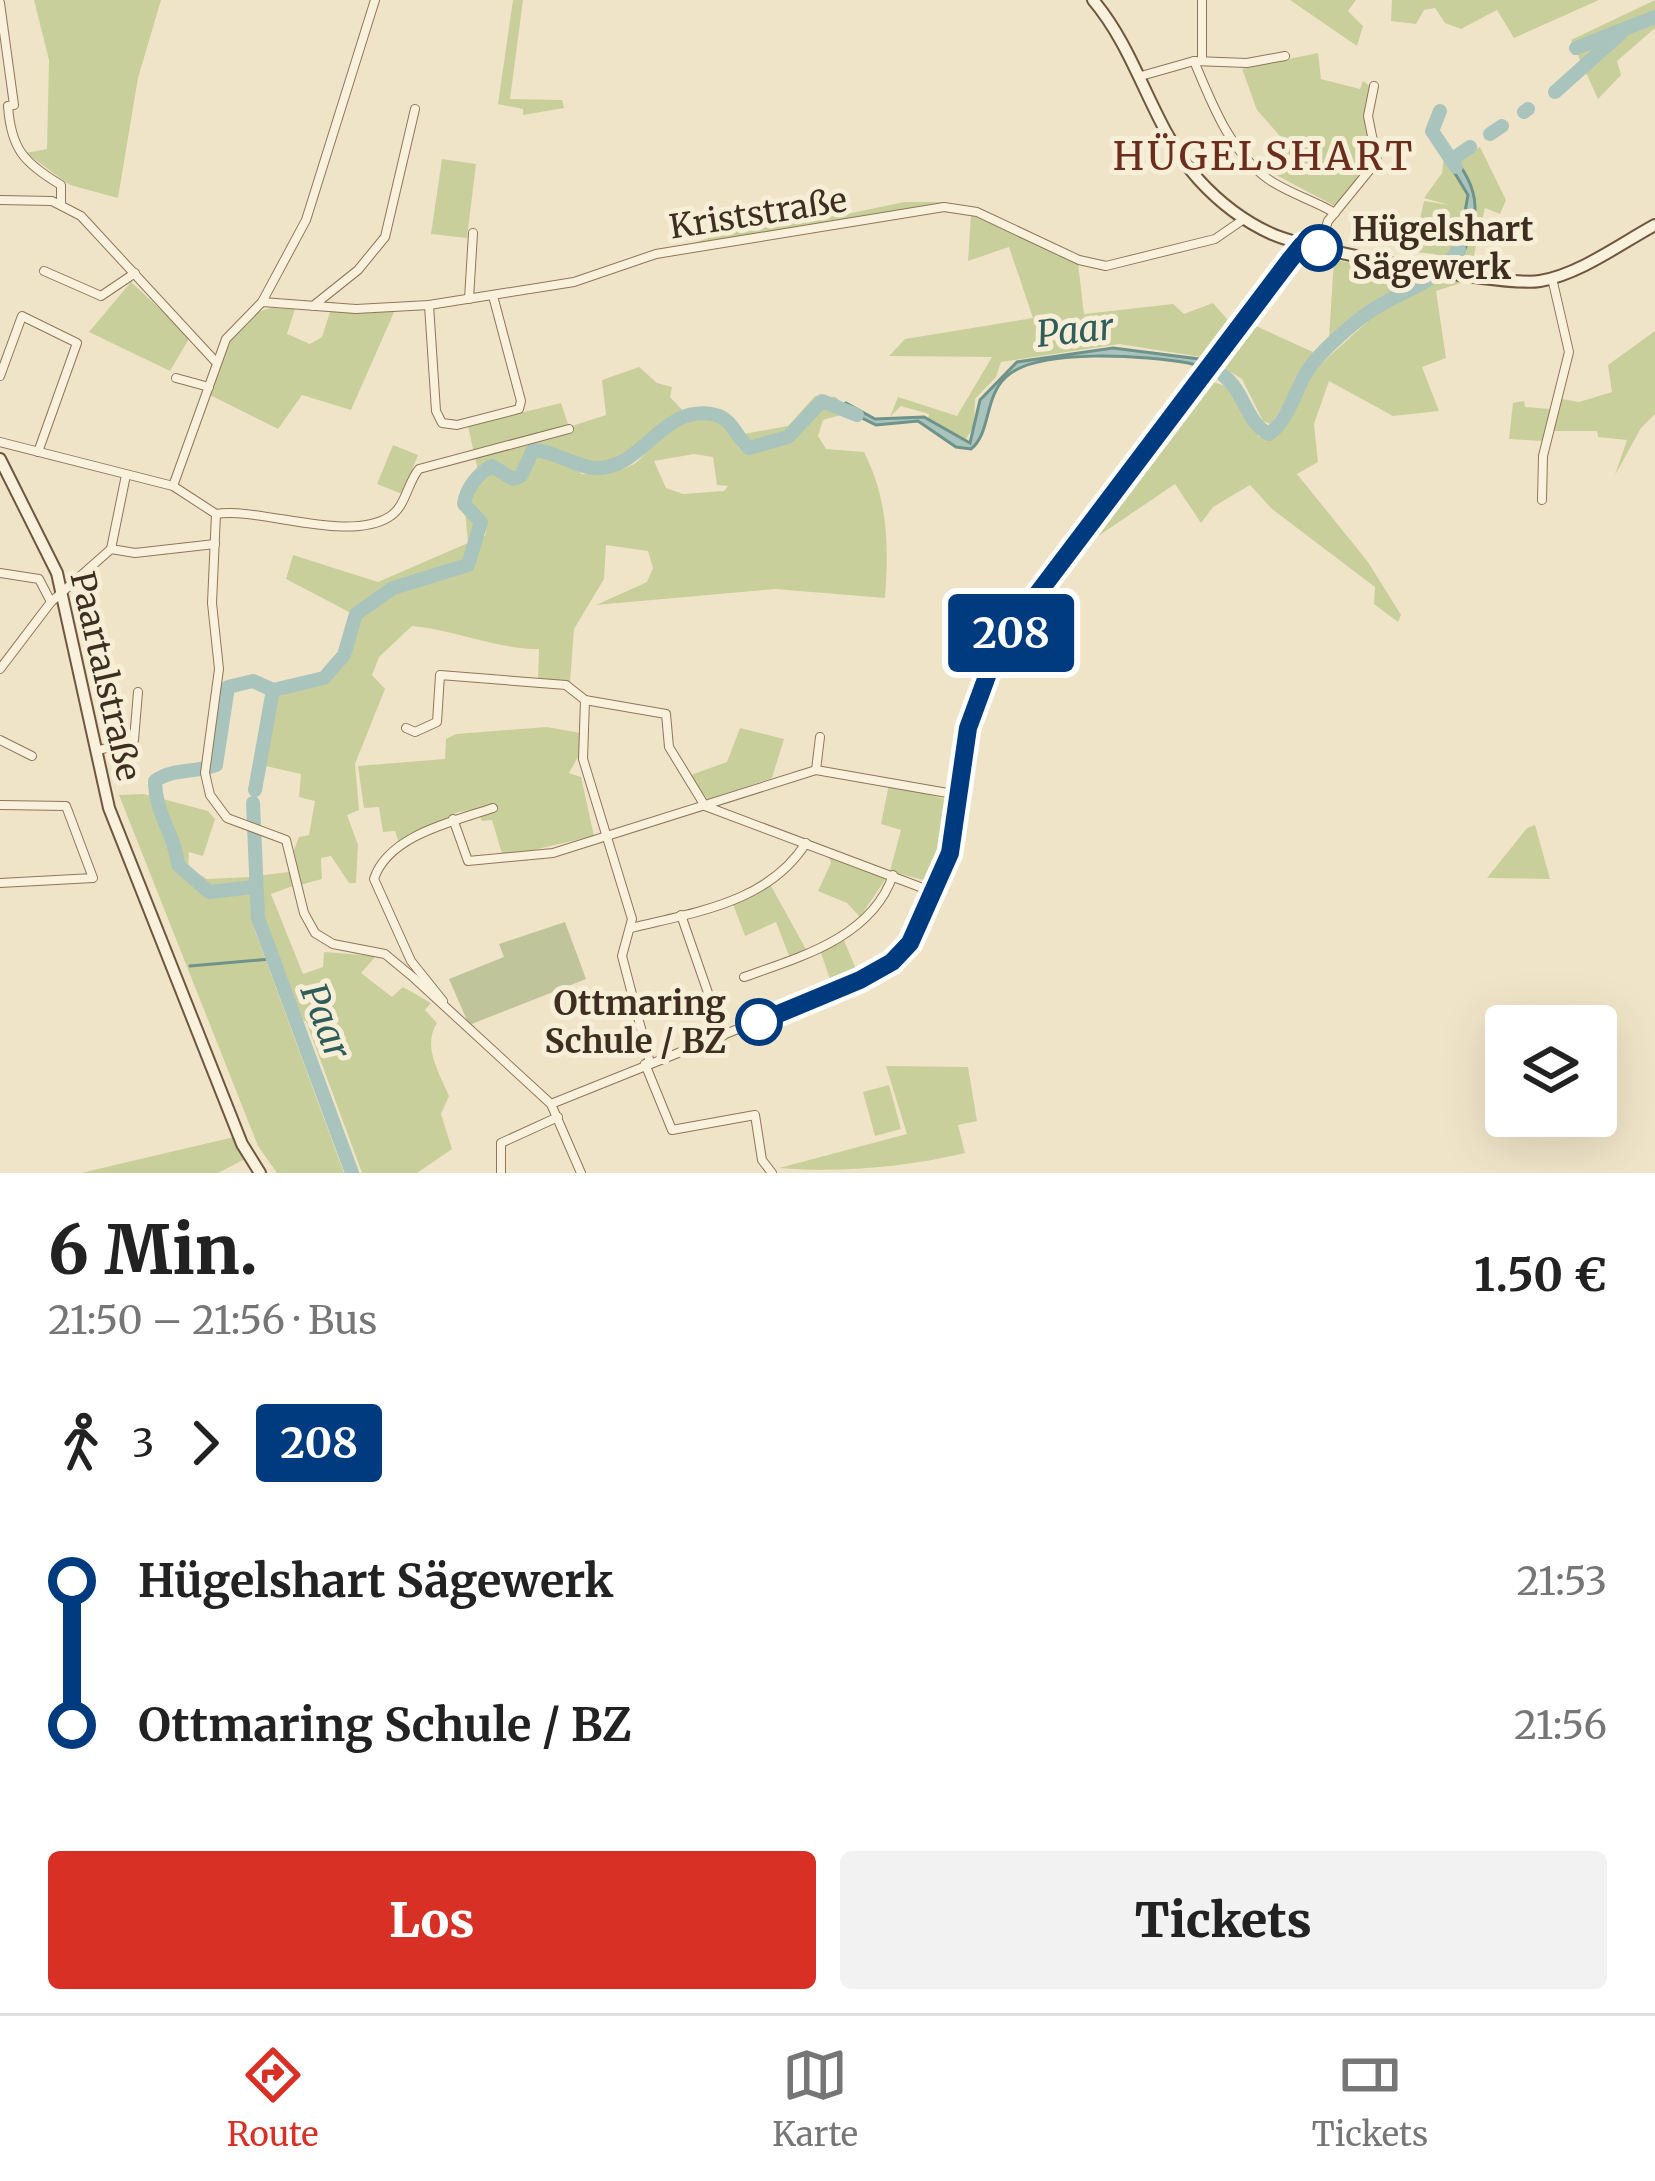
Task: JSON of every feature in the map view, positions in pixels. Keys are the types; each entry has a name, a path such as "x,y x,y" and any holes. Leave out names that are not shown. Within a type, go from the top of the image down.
{"main road":[{"path":"1093,0 1114,25 1196,176 1244,219 1302,245 1522,281 1552,278 1655,225"},
{"name":"Paartalstraße","path":"0,458 33,518 62,591 95,751 149,910 242,1144 260,1173"}],"street":[{"path":"172,486 215,361 238,322 262,302 307,220 374,0"},
{"path":"1202,0 1198,61 1218,119 1266,178 1335,213"},
{"path":"0,3 14,105 4,107 15,149 53,181 56,202"},
{"path":"1142,76 1198,61 1247,63 1286,56"},
{"path":"1319,248 1335,213 1377,161 1368,116 1374,86"},
{"path":"313,307 358,270 385,237 415,109"},
{"path":"0,200 56,202 81,216 215,361"},
{"name":"Kriststraße","path":"262,302 313,307 429,305 494,296 595,277 656,254 944,207 977,212 1078,260 1106,266 1215,239 1244,219"},
{"path":"469,299 473,233"},
{"path":"551,1104 892,962 910,943 936,893 976,702 1000,651 1302,245"},
{"path":"44,271 101,296 135,273"},
{"path":"1542,500 1543,456 1569,352 1552,278"},
{"path":"429,305 436,411 442,422 457,424 518,409 521,401 494,296"},
{"path":"0,372 22,316 77,343 38,452"},
{"path":"176,378 209,387"},
{"path":"0,442 172,486 216,514 312,525 380,521 398,509 419,469 569,429"},
{"path":"0,669 51,602 111,549 127,474"},
{"path":"216,514 212,603 219,669 205,773 220,811 243,826 278,835 292,852 304,913 314,933 333,944 385,954 551,1104 581,1173"},
{"path":"111,549 135,553 214,544"},
{"path":"0,573 40,579 51,602"},
{"path":"0,648 14,649"},
{"path":"406,728 415,731 437,722 440,675 566,685 585,700 666,714 672,756 705,806 936,893"},
{"path":"95,751 134,740 138,692"},
{"path":"585,700 583,759 603,836 629,905 631,928 622,956 647,1064 672,1130 755,1115 762,1160 772,1173"},
{"path":"816,770 820,737"},
{"path":"0,740 32,756"},
{"path":"453,819 468,861 553,853 816,770 959,795"},
{"path":"0,806 66,806 93,878 0,883"},
{"path":"450,1013 411,962 374,879 392,853 453,819 493,808"},
{"path":"631,928 760,889 780,876 806,843"},
{"path":"744,977 813,952 858,925 876,909 893,875"},
{"path":"681,915 723,1036"},
{"path":"501,1173 497,1148 514,1133 558,1117"}],"green space":[{"path":"34,0 161,0 138,78 118,198 70,185 26,153 47,149 49,60"},
{"path":"513,0 523,0 510,99 562,100 564,108 523,115 523,109 498,104"},
{"path":"1290,0 1356,0 1348,11 1363,26 1357,46"},
{"path":"1392,0 1599,0 1514,38 1497,10 1461,29 1445,23 1435,8 1424,10 1416,24 1391,21"},
{"path":"1655,0 1655,28 1617,61 1621,75 1598,99 1571,40"},
{"path":"1318,53 1321,79 1360,89 1363,81 1371,87 1366,109 1373,161 1335,206 1259,166 1286,143 1257,110 1242,69"},
{"path":"1480,147 1506,200 1500,214 1485,208 1471,268 1457,266 1469,238 1474,198 1456,159"},
{"path":"1444,155 1468,195 1461,234 1444,264 1435,254 1415,252 1414,245 1424,201 1449,205 1424,198 1442,173"},
{"path":"442,159 476,164 467,238 431,234"},
{"path":"904,202 944,202 677,249 757,221 842,215"},
{"path":"971,215 1078,263 1084,314 1173,304 1184,314 1213,303 1234,327 1208,358 1119,344 1001,362 996,377 975,399 974,426 966,439 928,419 929,414 901,406 890,417 898,397 957,416 992,357 889,356 905,339 1033,318 1009,247 968,261"},
{"path":"1334,260 1467,281 1436,291 1446,358 1422,367 1439,411 1393,416 1329,381 1314,424 1318,462 1297,474 1368,562 1401,615 1398,622 1374,604 1375,587 1272,509 1250,485 1213,507 1201,523 1175,484 1082,547 1024,621 1204,380 1231,387 1259,437 1279,429 1313,371 1375,315 1364,311 1329,338"},
{"path":"131,282 190,337 170,371 89,332"},
{"path":"295,309 287,334 310,344 322,337 330,312 395,310 351,410 302,395 278,429 210,395 237,331 257,313"},
{"path":"1247,322 1313,352 1295,391 1270,424 1263,421 1242,379 1217,364"},
{"path":"1655,331 1655,414 1641,428 1615,475 1627,440 1598,437 1597,431 1553,431 1562,399 1579,402 1612,392 1608,365"},
{"path":"639,367 657,383 672,387 670,397 685,413 632,450 596,462 543,447 527,458 519,474 497,465 478,471 475,457 606,415 602,380"},
{"path":"815,396 836,397 857,420 841,415 823,420 818,436 826,449 864,452 872,470 885,523 885,598 775,589 596,605 647,582 653,568 648,551 606,545 604,579 574,629 570,683 538,680 539,649 412,626 379,657 372,675 385,689 355,764 359,810 347,815 358,845 356,883 349,883 331,856 321,858 322,879 300,885 294,850 299,837 309,835 315,801 299,797 301,774 261,765 272,696 332,669 349,645 358,610 351,613 286,579 293,555 378,582 468,543 465,511 478,522 478,537 485,536 487,523 469,498 491,470 513,484 522,482 536,453 563,457 582,474 619,470 638,461 677,426 700,418 727,425 739,449 744,434 788,426","holes":["694,454 713,457 717,485 728,486 724,491 683,494 666,488 654,461"]},
{"path":"1524,401 1525,407 1551,409 1543,441 1509,439 1513,403"},
{"path":"561,403 569,427 474,453 468,426"},
{"path":"393,445 418,455 402,494 377,484"},
{"path":"547,727 580,733 578,757 569,773 581,777 594,836 503,857 492,820 482,821 477,809 458,812 399,843 395,831 383,832 379,807 364,808 358,766 445,759 446,739 456,734"},
{"path":"740,728 784,739 772,778 708,800 688,776 727,762"},
{"path":"889,784 952,801 934,883 890,871 901,830 881,824"},
{"path":"144,794 208,811 215,819 203,856 189,852 188,868 207,879 250,877 254,928 344,1173 277,1173 258,1146 119,795"},
{"path":"1535,825 1550,879 1487,878 1527,828"},
{"path":"828,854 887,877 860,917 847,903 818,891 831,863"},
{"path":"289,872 293,886 271,894 303,974 323,967 324,952 376,956 361,973 392,997 403,987 431,1003 425,1010 437,1023 432,1050 449,1096 441,1114 452,1149 417,1173 362,1173 306,1021 294,1018 262,931 256,876"},
{"path":"771,886 807,951 790,958 776,922 745,936 733,904"},
{"path":"565,922 586,979 469,1025 449,979 504,957 499,944"},
{"path":"843,938 858,974 832,985 820,950"},
{"path":"886,1066 968,1067 977,1121 958,1125 965,1153 872,1168 779,1168 907,1134"},
{"path":"889,1085 901,1129 875,1136 863,1092"},
{"path":"234,1137 245,1159 218,1173 81,1173"}],"water":[{"path":"1448,151 1468,179 1475,206 1457,266 1444,264 1461,234 1468,195 1444,155"},
{"path":"1113,348 1207,360 1239,387 1201,367 1170,360 1094,356 1042,361 1021,367 999,385 982,434 971,449 956,447 918,421 876,425 840,407 846,403 875,419 924,417 970,443 980,400 1017,362"}],"waterway":[{"name":"Paar","path":"1576,48 1655,17"},
{"path":"1555,92 1621,33"},
{"path":"1524,112 1528,109"},
{"name":"Paar","path":"1440,111 1432,131 1456,167"},
{"path":"1490,134 1502,126"},
{"path":"1451,160 1470,147"},
{"name":"Paar","path":"1224,376 1255,423 1269,434 1283,418 1307,371 1327,348 1369,312 1432,277 1459,249"},
{"name":"Paar","path":"255,790 273,690 324,678 344,655 356,614 393,588 468,565 481,522 464,504 470,487 487,469 492,466 513,479 521,476 533,450 589,467 614,465 667,426 697,414 722,417 749,448 788,437 822,401 857,415"},
{"name":"Paar","path":"255,887 209,892 178,865 155,781 216,765 228,687 253,681 273,690"},
{"name":"Paar","path":"253,803 258,918 352,1173"},
{"path":"190,966 270,959"}],"bus line":[{"name":"208","path":"759,1022 860,980 892,962 910,943 950,853 976,702 1020,617 1289,261 1302,245 1319,248"}],"place":[{"name":"Hügelshart Sägewerk","path":"1319,248"},
{"name":"Ottmaring Schule / BZ","path":"759,1022"}],"district":[{"name":"HÜGELSHART","path":"1264,156"}]}
